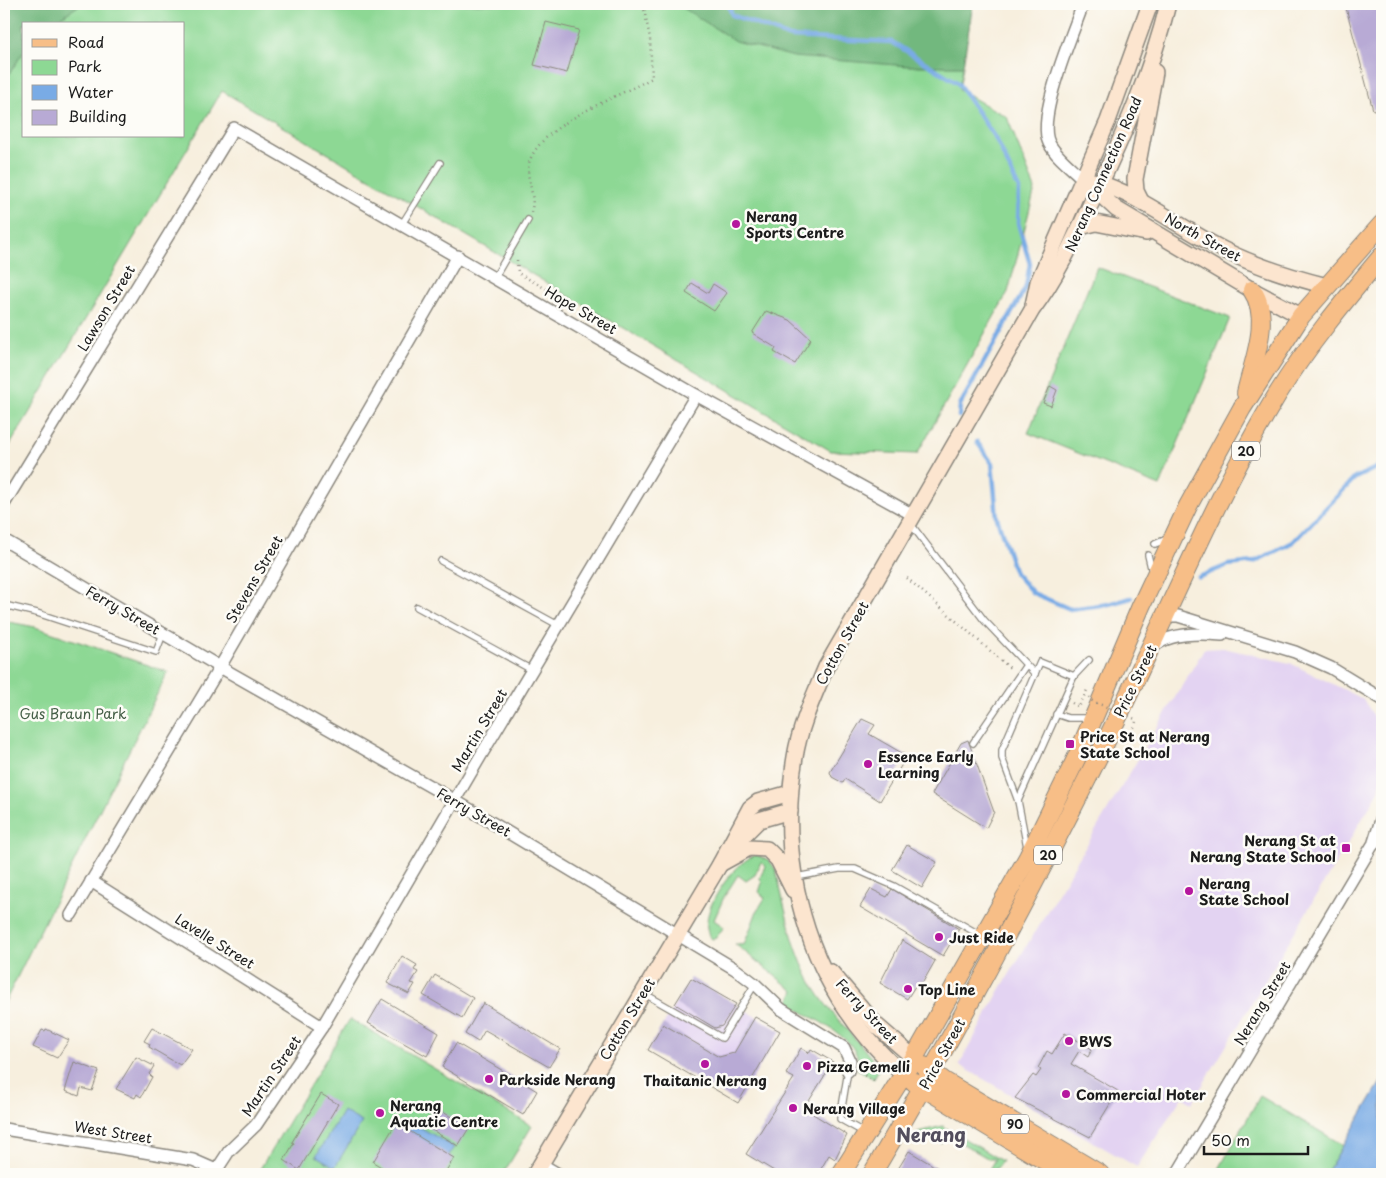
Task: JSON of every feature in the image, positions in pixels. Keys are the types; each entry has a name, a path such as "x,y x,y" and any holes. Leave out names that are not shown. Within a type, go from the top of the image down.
{"main road":[{"name":"Nerang Connection Road","path":"1032,310 1038,282 1108,121 1150,4"},
{"name":"Nerang Connection Road","path":"912,519 1032,310 1049,288 1080,227 1131,116 1168,4"},
{"path":"1141,201 1136,191 1135,179 1162,26"},
{"name":"North Street","path":"1083,179 1099,188 1141,201 1221,249 1243,259 1298,279 1328,286"},
{"name":"North Street","path":"1099,188 1116,209 1252,290 1302,316"},
{"path":"1080,227 1096,223 1106,224 1164,238"},
{"name":"20","path":"1242,408 1302,316 1382,224"},
{"name":"20","path":"1346,298 1382,256"},
{"path":"1242,408 1261,326 1259,300 1252,290"},
{"path":"1302,316 1322,313 1346,298"},
{"name":"Price Street","path":"872,1174 932,1072 1055,841 1167,616 1216,507 1278,395 1346,298"},
{"name":"Price Street","path":"841,1174 914,1058 1028,857 1094,718 1188,506 1242,408"},
{"name":"Cotton Street","path":"538,1169 720,864 750,808 758,802 790,793 798,745 816,690 826,667 912,519"},
{"path":"1111,678 1146,624 1153,619 1167,616"},
{"path":"790,793 791,877"},
{"name":"Cotton Street","path":"720,864 756,821 772,814 790,810"},
{"name":"Ferry Street","path":"720,864 749,848 761,848 775,856 791,877 808,936 847,1013 903,1074 923,1088 1067,1174"},
{"name":"Ferry Street","path":"816,954 876,1025 932,1072 1100,1174"}],"street":[{"path":"1083,4 1048,108 1045,128 1050,145 1083,179"},
{"name":"Hope Street","path":"234,128 912,519"},
{"name":"Lawson Street","path":"4,504 234,128"},
{"name":"Stevens Street","path":"71,915 220,667 458,256"},
{"name":"Martin Street","path":"215,1172 229,1151 256,1125 322,1026 454,800 696,395"},
{"name":"Ferry Street","path":"4,540 220,667 454,800 678,934 755,984 781,1009 844,1048 850,1057 849,1069"},
{"path":"1167,616 1178,616 1295,652 1331,668 1382,699"},
{"path":"1149,652 1159,643 1173,638 1211,634 1243,637"},
{"path":"1355,682 1382,708"},
{"name":"Nerang Street","path":"1372,846 1382,817"},
{"name":"Nerang Street","path":"1177,1174 1372,846 1382,835"},
{"name":"Lavelle Street","path":"91,881 322,1026"},
{"name":"West Street","path":"4,1129 193,1160 215,1172"},
{"path":"538,1169 558,1174"}],"lane":[{"path":"402,224 440,163"},
{"path":"495,278 528,220"},
{"path":"912,519 984,620 1035,674"},
{"path":"1154,544 1174,536"},
{"path":"1148,555 1154,579"},
{"path":"440,561 558,625"},
{"path":"4,605 156,652 163,634"},
{"path":"417,607 532,670"},
{"path":"1018,801 1074,676 1089,660"},
{"path":"1028,857 1018,801 1001,754 1040,662 1074,676"},
{"path":"973,743 1026,666"},
{"path":"1056,714 1068,718 1094,718"},
{"path":"791,877 839,869 855,870 894,886 984,937"},
{"path":"643,993 722,1038 755,984"},
{"path":"849,1069 840,1119 866,1134"}],"path":[{"path":"528,220 534,204 528,169 536,148 548,135 565,122 652,78 650,38 643,4"},
{"path":"517,258 518,273 548,290"},
{"path":"907,578 1018,675"},
{"path":"1080,705 1088,688"},
{"path":"1089,697 1090,700 1136,720 1127,743 1128,752 1138,757"},
{"path":"849,1069 876,1082"}],"shaded area":[{"name":"Nerang State School","path":"1223,648 1290,663 1363,699 1379,724 1382,741 1382,771 1379,791 1192,1103 1182,1097 1137,1167 959,1065 1000,990 1204,649"},
{"path":"691,978 781,1031 738,1103 648,1050"}],"green space":[{"path":"4,4 81,4 54,22 22,22 22,54 4,82"},
{"name":"Nerang Sports Centre","path":"7,4 810,4 847,12 963,66 959,90 1007,117 1035,189 1008,292 917,454 831,451 222,91 4,455 4,20"},
{"path":"677,4 973,4 963,66 909,66 794,57 735,41"},
{"path":"1097,267 1230,318 1160,486 1028,433"},
{"name":"Gus Braun Park","path":"4,621 35,627 168,672 4,1004"},
{"path":"756,855 769,860 776,870 790,928 805,971 827,1006 879,1068 874,1079 857,1069 858,1059 845,1039 821,1022 788,1004 794,991 735,944 744,945 757,911 765,898 759,892 762,883 760,878 765,866 761,862 755,875 746,881 738,875 724,897 714,920 724,927 716,938 712,939 707,930 707,918 718,892 737,868"},
{"path":"350,1019 532,1126 503,1174 257,1174"},
{"path":"1260,1096 1343,1145 1326,1174 1228,1174 1219,1169"},
{"path":"943,1126 1002,1161 997,1168 988,1171 995,1159 989,1159 946,1134 941,1143 929,1136 913,1139 918,1132"}],"water":[{"path":"1382,1080 1382,1174 1326,1174"},
{"path":"343,1111 362,1122 335,1167 316,1156"},
{"path":"408,1120 454,1147 438,1174 396,1174 381,1166"}],"building":[{"path":"1345,4 1382,4 1382,108 1373,110"},
{"path":"546,22 579,30 567,73 534,65"},
{"path":"692,283 708,293 713,284 727,293 714,311 686,293"},
{"path":"766,311 790,320 811,339 795,364 774,352 776,348 752,333"},
{"path":"1050,386 1057,390 1051,406 1043,403"},
{"name":"Essence Early Learning","path":"862,719 875,725 869,734 907,756 880,801 845,779 843,783 832,777 830,772"},
{"path":"968,740 994,812 986,828 932,794 961,743"},
{"path":"907,845 937,862 922,888 892,870"},
{"path":"871,889 887,897 892,889 959,929 943,956 860,907"},
{"path":"902,940 935,961 923,982 917,983 907,999 880,983"},
{"path":"402,956 417,965 414,970 418,972 411,983 415,984 409,994 387,983"},
{"path":"435,975 473,998 462,1018 423,995"},
{"path":"691,978 736,1004 722,1026 715,1028 675,1004"},
{"path":"382,999 439,1033 427,1056 368,1023"},
{"path":"483,1003 560,1049 549,1067 485,1030 478,1042 465,1034"},
{"path":"755,1017 780,1031 738,1103 648,1050 663,1024 719,1057 734,1053"},
{"path":"152,1028 192,1049 180,1065 149,1047 150,1044 144,1041"},
{"path":"46,1029 69,1040 57,1058 33,1047 42,1030 45,1031"},
{"name":"Commercial Hoter","path":"1065,1033 1092,1049 1088,1057 1079,1051 1071,1064 1118,1091 1090,1137 1015,1098 1033,1075 1036,1077 1041,1070 1038,1068 1047,1051 1052,1054"},
{"name":"Parkside Nerang","path":"456,1043 537,1091 523,1115 442,1067"},
{"path":"801,1048 809,1053 811,1049 833,1062 809,1101 813,1114 847,1135 835,1159 829,1155 818,1174 779,1174 746,1154 794,1078 786,1074"},
{"path":"136,1057 154,1066 149,1074 152,1077 141,1097 137,1094 135,1098 116,1089"},
{"path":"74,1062 99,1071 92,1091 81,1088 79,1096 65,1091"},
{"path":"321,1094 338,1104 299,1170 284,1160 294,1143 292,1142"},
{"path":"435,1107 469,1128 458,1146 424,1125"},
{"path":"396,1123 454,1158 444,1174 393,1174 373,1162"},
{"path":"909,1151 924,1160 948,1174 895,1174"}],"waterway":[{"path":"728,4 732,15 790,37 892,42 958,83 997,141 1019,189 1018,223 1030,264 1026,287 960,405 959,416"},
{"path":"977,442 992,463 997,518 1015,573 1033,593 1070,609 1109,604 1131,598"},
{"path":"1199,577 1228,565 1254,562 1293,542 1355,478 1382,465"}],"place":[{"name":"Nerang Sports Centre","path":"736,224"},
{"name":"Price St at Nerang State School","path":"1070,744"},
{"name":"Essence Early Learning","path":"868,764"},
{"name":"Nerang St at Nerang State School","path":"1346,848"},
{"name":"Nerang State School","path":"1189,891"},
{"name":"Just Ride","path":"939,937"},
{"name":"Top Line","path":"908,989"},
{"name":"BWS","path":"1069,1041"},
{"name":"Thaitanic Nerang","path":"705,1064"},
{"name":"Pizza Gemelli","path":"807,1066"},
{"name":"Parkside Nerang","path":"489,1079"},
{"name":"Commercial Hoter","path":"1066,1094"},
{"name":"Nerang Village","path":"793,1108"},
{"name":"Nerang Aquatic Centre","path":"380,1113"}],"district":[{"name":"Nerang","path":"931,1134"}]}
